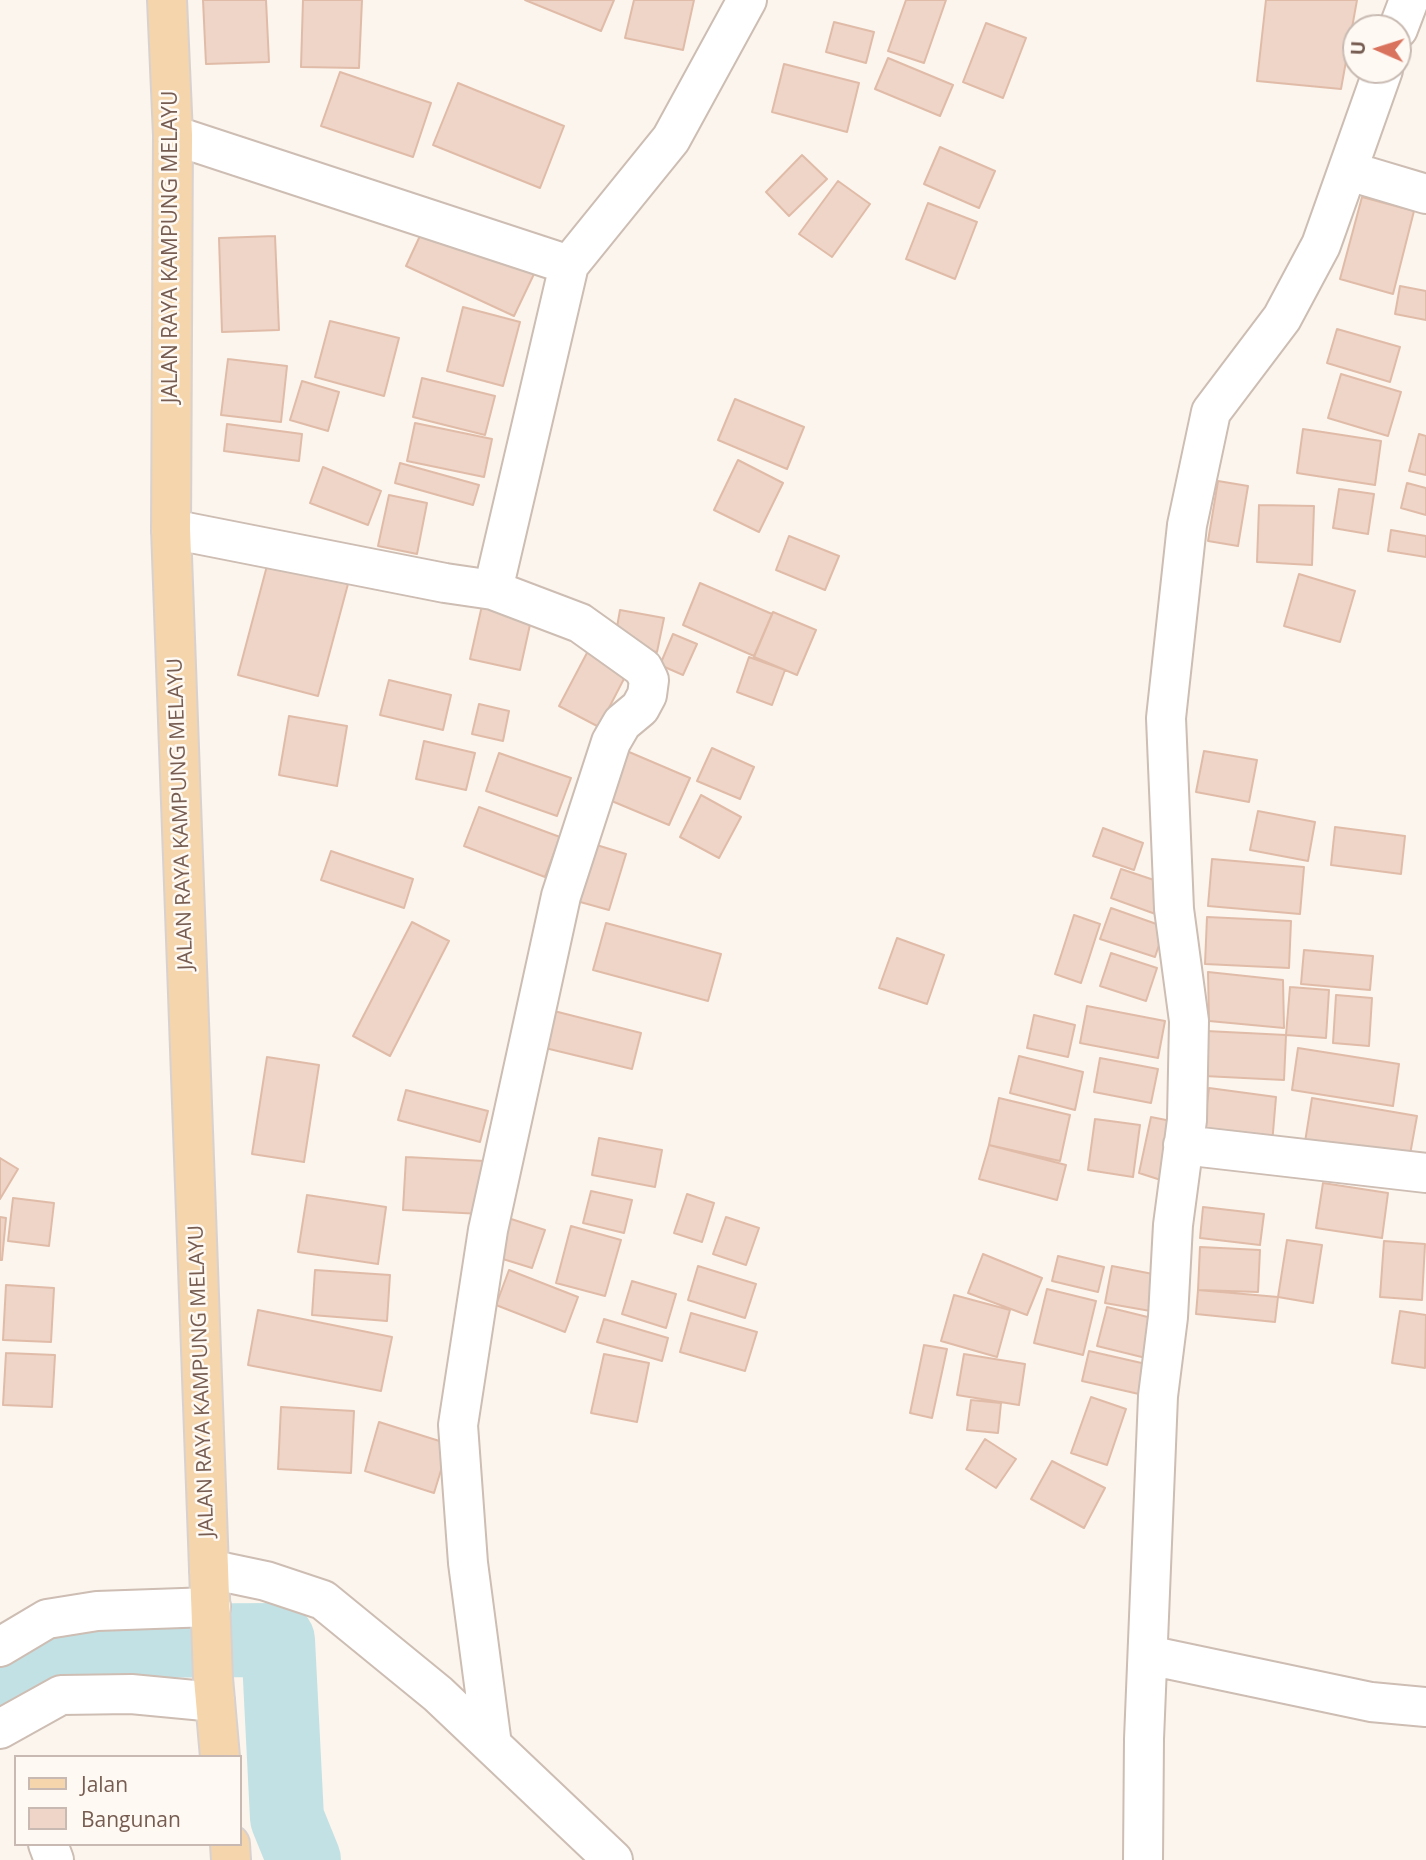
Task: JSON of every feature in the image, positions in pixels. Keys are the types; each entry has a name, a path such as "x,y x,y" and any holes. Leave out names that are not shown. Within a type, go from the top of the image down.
{"main road":[{"name":"JALAN RAYA KAMPUNG MELAYU","path":"167,0 173,135 171,528 209,1569 220,1755"}],"street":[{"path":"493,590 569,265 671,139 747,0"},
{"path":"1143,1860 1158,1396 1183,1144 1189,1021 1174,909 1166,718 1186,525 1211,412 1282,318 1321,245 1378,84"},
{"path":"173,135 569,265"},
{"path":"1349,171 1426,194"},
{"path":"171,528 493,590 580,623 643,668 649,680 647,695 640,708 622,723 611,742 561,896 488,1230 458,1425 468,1563 492,1745"},
{"path":"1183,1144 1426,1173"},
{"path":"209,1569 266,1581 323,1600 438,1693 613,1860"},
{"path":"0,1647 47,1619 97,1611 211,1618"},
{"path":"1148,1656 1371,1702 1426,1707"},
{"path":"0,1729 61,1695 214,1690"}],"building":[{"path":"203,0 266,0 269,62 206,64"},
{"path":"303,0 362,0 359,68 301,67"},
{"path":"525,0 614,0 601,31"},
{"path":"634,0 694,0 683,50 625,38"},
{"path":"906,0 946,0 924,63 888,51"},
{"path":"1266,0 1357,0 1354,14 1342,14 1341,89 1257,81"},
{"path":"834,22 874,32 866,63 826,52"},
{"path":"986,23 1026,38 1003,98 963,82"},
{"path":"888,58 953,85 940,116 875,89"},
{"path":"784,64 859,83 847,132 772,112"},
{"path":"340,72 431,103 413,157 321,126"},
{"path":"458,83 564,126 540,188 433,145"},
{"path":"940,147 995,171 979,208 924,184"},
{"path":"802,155 827,179 789,216 766,192"},
{"path":"838,181 870,204 832,257 799,234"},
{"path":"1362,197 1414,211 1393,294 1340,279"},
{"path":"928,203 977,222 955,279 906,259"},
{"path":"426,223 534,274 514,316 406,266"},
{"path":"275,236 279,330 222,332 219,238"},
{"path":"1400,286 1426,291 1426,320 1395,314"},
{"path":"463,307 520,322 503,386 447,371"},
{"path":"330,321 399,338 384,396 315,377"},
{"path":"1337,329 1400,347 1390,382 1327,363"},
{"path":"228,359 287,366 281,422 221,415"},
{"path":"1341,374 1401,392 1388,436 1328,418"},
{"path":"422,378 495,396 485,435 413,417"},
{"path":"302,381 339,392 328,431 290,420"},
{"path":"735,399 804,427 787,469 718,440"},
{"path":"415,423 492,439 484,477 407,461"},
{"path":"227,424 302,434 299,461 224,451"},
{"path":"1303,429 1381,441 1375,485 1297,473"},
{"path":"1419,434 1426,436 1426,475 1409,471"},
{"path":"738,460 783,483 759,532 714,510"},
{"path":"400,463 479,485 473,505 395,483"},
{"path":"323,467 381,491 368,525 310,503"},
{"path":"1218,481 1248,486 1238,546 1208,541"},
{"path":"1407,483 1426,488 1426,515 1401,508"},
{"path":"1339,489 1374,494 1368,534 1333,528"},
{"path":"389,495 427,503 417,554 378,546"},
{"path":"1259,505 1314,506 1312,565 1257,562"},
{"path":"1391,530 1426,536 1426,557 1388,551"},
{"path":"789,536 839,556 825,590 776,570"},
{"path":"268,562 348,584 318,696 238,675"},
{"path":"1299,574 1355,591 1340,642 1284,626"},
{"path":"700,583 772,614 754,656 683,625"},
{"path":"483,601 533,611 520,670 470,659"},
{"path":"620,610 664,618 657,652 614,644"},
{"path":"773,612 816,630 797,675 754,657"},
{"path":"673,634 697,644 683,675 660,665"},
{"path":"588,651 627,673 599,727 559,706"},
{"path":"749,657 785,670 772,705 737,692"},
{"path":"389,680 451,695 443,730 380,715"},
{"path":"479,704 509,711 503,741 472,734"},
{"path":"289,716 347,726 337,786 279,775"},
{"path":"424,741 475,753 466,790 416,779"},
{"path":"615,746 690,778 669,825 595,794"},
{"path":"712,748 754,767 740,799 697,781"},
{"path":"1204,751 1257,760 1249,802 1196,792"},
{"path":"499,753 571,778 557,816 486,791"},
{"path":"701,795 741,817 719,858 680,837"},
{"path":"479,807 560,837 545,877 464,846"},
{"path":"1258,811 1315,822 1308,861 1250,850"},
{"path":"1335,827 1405,836 1401,874 1331,865"},
{"path":"1103,828 1143,843 1134,870 1093,856"},
{"path":"590,843 626,854 609,910 573,900"},
{"path":"331,851 413,879 404,908 321,880"},
{"path":"1212,859 1304,867 1300,914 1208,906"},
{"path":"1121,869 1172,886 1161,916 1111,898"},
{"path":"1111,908 1165,927 1155,957 1100,939"},
{"path":"1074,915 1100,924 1081,983 1055,974"},
{"path":"1207,917 1291,921 1289,968 1205,964"},
{"path":"412,922 449,941 390,1056 353,1036"},
{"path":"606,923 721,954 708,1001 593,970"},
{"path":"897,938 944,955 927,1004 879,988"},
{"path":"1304,950 1373,956 1370,990 1301,984"},
{"path":"1111,953 1157,968 1146,1001 1100,986"},
{"path":"1208,972 1283,980 1284,1028 1209,1021"},
{"path":"1290,987 1329,990 1326,1038 1286,1035"},
{"path":"1336,995 1372,998 1369,1046 1333,1043"},
{"path":"1087,1006 1165,1021 1158,1058 1080,1043"},
{"path":"550,1010 641,1033 632,1069 541,1047"},
{"path":"1034,1015 1075,1025 1068,1057 1027,1048"},
{"path":"1206,1031 1286,1035 1284,1080 1204,1076"},
{"path":"1298,1048 1399,1064 1393,1106 1292,1090"},
{"path":"1019,1056 1083,1072 1075,1110 1010,1093"},
{"path":"267,1057 319,1065 304,1162 252,1154"},
{"path":"1100,1058 1158,1069 1151,1103 1094,1092"},
{"path":"1209,1088 1276,1097 1272,1144 1203,1135"},
{"path":"406,1090 488,1111 480,1142 398,1120"},
{"path":"999,1098 1070,1115 1060,1161 989,1145"},
{"path":"1312,1098 1417,1116 1409,1160 1305,1142"},
{"path":"1151,1117 1176,1122 1164,1181 1139,1173"},
{"path":"1095,1119 1140,1125 1133,1177 1088,1170"},
{"path":"599,1138 662,1150 655,1187 592,1175"},
{"path":"989,1145 1066,1165 1057,1200 979,1179"},
{"path":"406,1157 485,1161 482,1214 403,1210"},
{"path":"0,1158 18,1169 0,1199"},
{"path":"1323,1183 1388,1193 1382,1238 1316,1228"},
{"path":"591,1191 632,1200 624,1233 583,1223"},
{"path":"687,1194 714,1203 702,1242 674,1233"},
{"path":"307,1195 386,1207 378,1264 298,1252"},
{"path":"13,1198 54,1203 49,1246 8,1241"},
{"path":"1203,1207 1264,1214 1260,1245 1200,1238"},
{"path":"0,1217 6,1218 2,1260 0,1260"},
{"path":"505,1217 545,1230 532,1268 493,1256"},
{"path":"726,1217 759,1228 746,1265 713,1254"},
{"path":"571,1226 621,1240 605,1296 556,1283"},
{"path":"1287,1240 1322,1245 1313,1303 1278,1297"},
{"path":"1384,1241 1425,1244 1422,1300 1380,1297"},
{"path":"1200,1247 1260,1250 1258,1292 1198,1290"},
{"path":"983,1254 1042,1278 1027,1315 968,1293"},
{"path":"1058,1256 1104,1267 1098,1292 1052,1281"},
{"path":"698,1266 756,1284 745,1318 688,1300"},
{"path":"1112,1266 1163,1276 1156,1312 1105,1303"},
{"path":"315,1270 390,1275 387,1321 312,1315"},
{"path":"509,1270 578,1297 565,1332 496,1305"},
{"path":"632,1281 676,1294 666,1328 622,1314"},
{"path":"6,1285 54,1288 51,1342 3,1340"},
{"path":"1047,1289 1096,1301 1083,1355 1034,1343"},
{"path":"1198,1290 1278,1297 1275,1322 1196,1314"},
{"path":"954,1295 1010,1310 997,1357 941,1341"},
{"path":"1107,1307 1164,1321 1154,1360 1097,1346"},
{"path":"258,1310 392,1337 381,1391 248,1365"},
{"path":"1400,1311 1426,1315 1425,1368 1392,1363"},
{"path":"691,1313 757,1332 745,1371 680,1352"},
{"path":"604,1319 668,1338 662,1361 597,1342"},
{"path":"924,1345 947,1349 932,1418 910,1413"},
{"path":"1089,1351 1159,1367 1152,1397 1082,1381"},
{"path":"6,1353 55,1355 52,1407 3,1405"},
{"path":"604,1354 649,1363 637,1422 591,1413"},
{"path":"964,1354 1025,1364 1019,1405 957,1395"},
{"path":"1091,1397 1126,1409 1107,1465 1071,1453"},
{"path":"971,1400 1001,1403 998,1433 967,1430"},
{"path":"281,1407 354,1411 351,1473 278,1469"},
{"path":"379,1422 449,1444 434,1493 365,1471"},
{"path":"985,1439 1016,1459 996,1488 966,1469"},
{"path":"1052,1461 1105,1488 1084,1528 1031,1499"}],"waterway":[{"path":"0,1685 102,1641 278,1640 287,1818 304,1860"}]}
